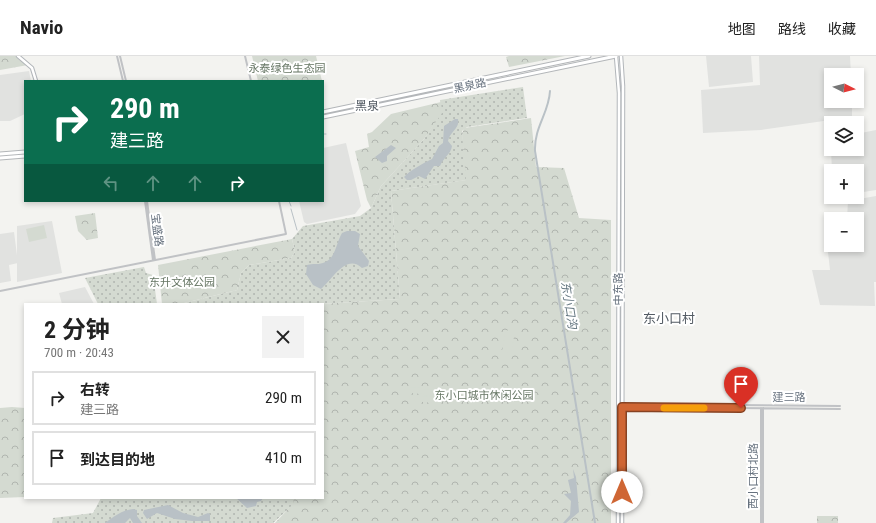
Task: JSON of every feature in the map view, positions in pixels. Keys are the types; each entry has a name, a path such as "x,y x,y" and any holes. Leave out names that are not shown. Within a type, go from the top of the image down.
{"main road":[{"path":"18,56 32,68 36,80"},
{"name":"黑泉路","path":"324,112 589,56"},
{"name":"黑泉路","path":"324,117 616,56"},
{"name":"中东路","path":"616,56 619,93 618,523"},
{"name":"中东路","path":"621,56 623,86 622,523"},
{"path":"0,154 24,152"},
{"path":"0,158 24,156"}],"street":[{"path":"119,56 124,80"},
{"path":"245,56 251,80"},
{"name":"宝盛路","path":"146,202 154,260"},
{"path":"0,291 286,234 279,202"},
{"name":"建三路","path":"618,406 840,407"},
{"name":"西小口村北路","path":"762,407 762,523"}],"shaded area":[{"path":"706,56 751,56 753,82 709,87"},
{"path":"759,56 850,56 851,68 824,68 824,108 852,108 852,116 824,116 824,121 761,130 703,133 701,90 760,85"},
{"path":"29,71 31,80 24,80 24,114 10,121 0,121 0,75"},
{"path":"455,119 458,119 458,125 448,141 452,146 449,154 440,166 434,166 425,179 419,176 411,180 407,180 404,177 406,175 432,159 439,146 443,143 444,126"},
{"path":"876,130 876,190 864,192 864,164 832,164 831,156 864,156 864,132"},
{"path":"346,143 361,206 355,214 307,224 304,222 299,202 324,202 324,148"},
{"path":"391,145 396,148 387,156 387,161 382,163 375,157"},
{"path":"876,196 876,282 874,282 875,306 820,305 812,270 830,270 828,252 864,252 864,212 847,212 848,204 864,204 864,198"},
{"path":"52,221 62,273 17,282 17,226"},
{"path":"347,231 355,231 360,234 358,246 369,261 368,266 362,268 356,264 350,264 340,270 321,289 313,285 306,274 307,265 321,264 331,258 342,233"},
{"path":"14,232 18,263 9,265 11,281 0,283 0,234"},
{"path":"85,287 93,303 62,303 59,293"},
{"path":"573,469 576,477 579,512 566,523 563,523 570,515 571,501 564,494 571,493 568,480 574,478"},
{"path":"237,499 262,499 257,502 256,506 247,508"},
{"path":"168,505 183,513 198,517 208,513 210,514 210,521 175,519 157,513 147,519 143,513 144,510"},
{"path":"133,509 137,510 137,516 142,523 133,523 130,518 125,523 105,523 121,512"}],"green space":[{"path":"0,56 17,56 28,65 0,70"},
{"name":"永泰绿色生态园","path":"252,56 316,56 322,80 258,80"},
{"path":"565,56 509,67 506,57"},
{"path":"523,87 527,118 467,127 462,131 467,180 391,191 400,299 324,304 184,303 237,290 241,273 249,265 291,258 295,252 292,239 303,226 360,216 371,208 381,186 424,139 441,113 440,100"},
{"path":"441,102 442,113 424,139 381,186 371,208 367,200 355,151 369,147 367,134 372,132 391,114"},
{"name":"东小口城市休闲公园","path":"531,118 536,167 564,168 579,218 611,220 611,523 275,523 293,504 294,499 324,499 324,304 400,299 391,191 466,180 462,134 464,128"},
{"path":"95,213 98,238 87,240 78,231 75,216"},
{"path":"44,225 47,238 29,242 26,229"},
{"name":"东升文体公园","path":"292,239 295,252 291,258 249,265 241,273 237,290 184,303 162,303 158,265"},
{"path":"180,262 183,283 164,285 161,266"},
{"path":"144,267 146,273 153,275 157,303 98,303 85,278"},
{"path":"506,330 515,332 511,353 502,351"},
{"path":"411,387 422,388 421,394 410,393"},
{"path":"424,389 435,390 434,396 423,395"},
{"path":"410,395 421,396 421,402 409,400"},
{"path":"423,396 434,397 434,403 422,402"},
{"path":"0,408 24,408 24,497 0,498"},
{"path":"100,499 294,499 294,504 273,523 52,523 53,518 93,513"},
{"path":"817,516 838,516 838,523 817,523"}],"waterway":[{"name":"东小口沟","path":"550,91 547,106 535,142 535,151 595,523"},
{"path":"289,202 291,206"},
{"path":"291,209 297,230"}],"slow traffic":[{"path":"664,408 704,408"}],"district":[{"name":"黑泉","path":"367,106"},
{"name":"东小口村","path":"669,318"}],"route":[{"path":"622,492 622,407 741,408"}]}
